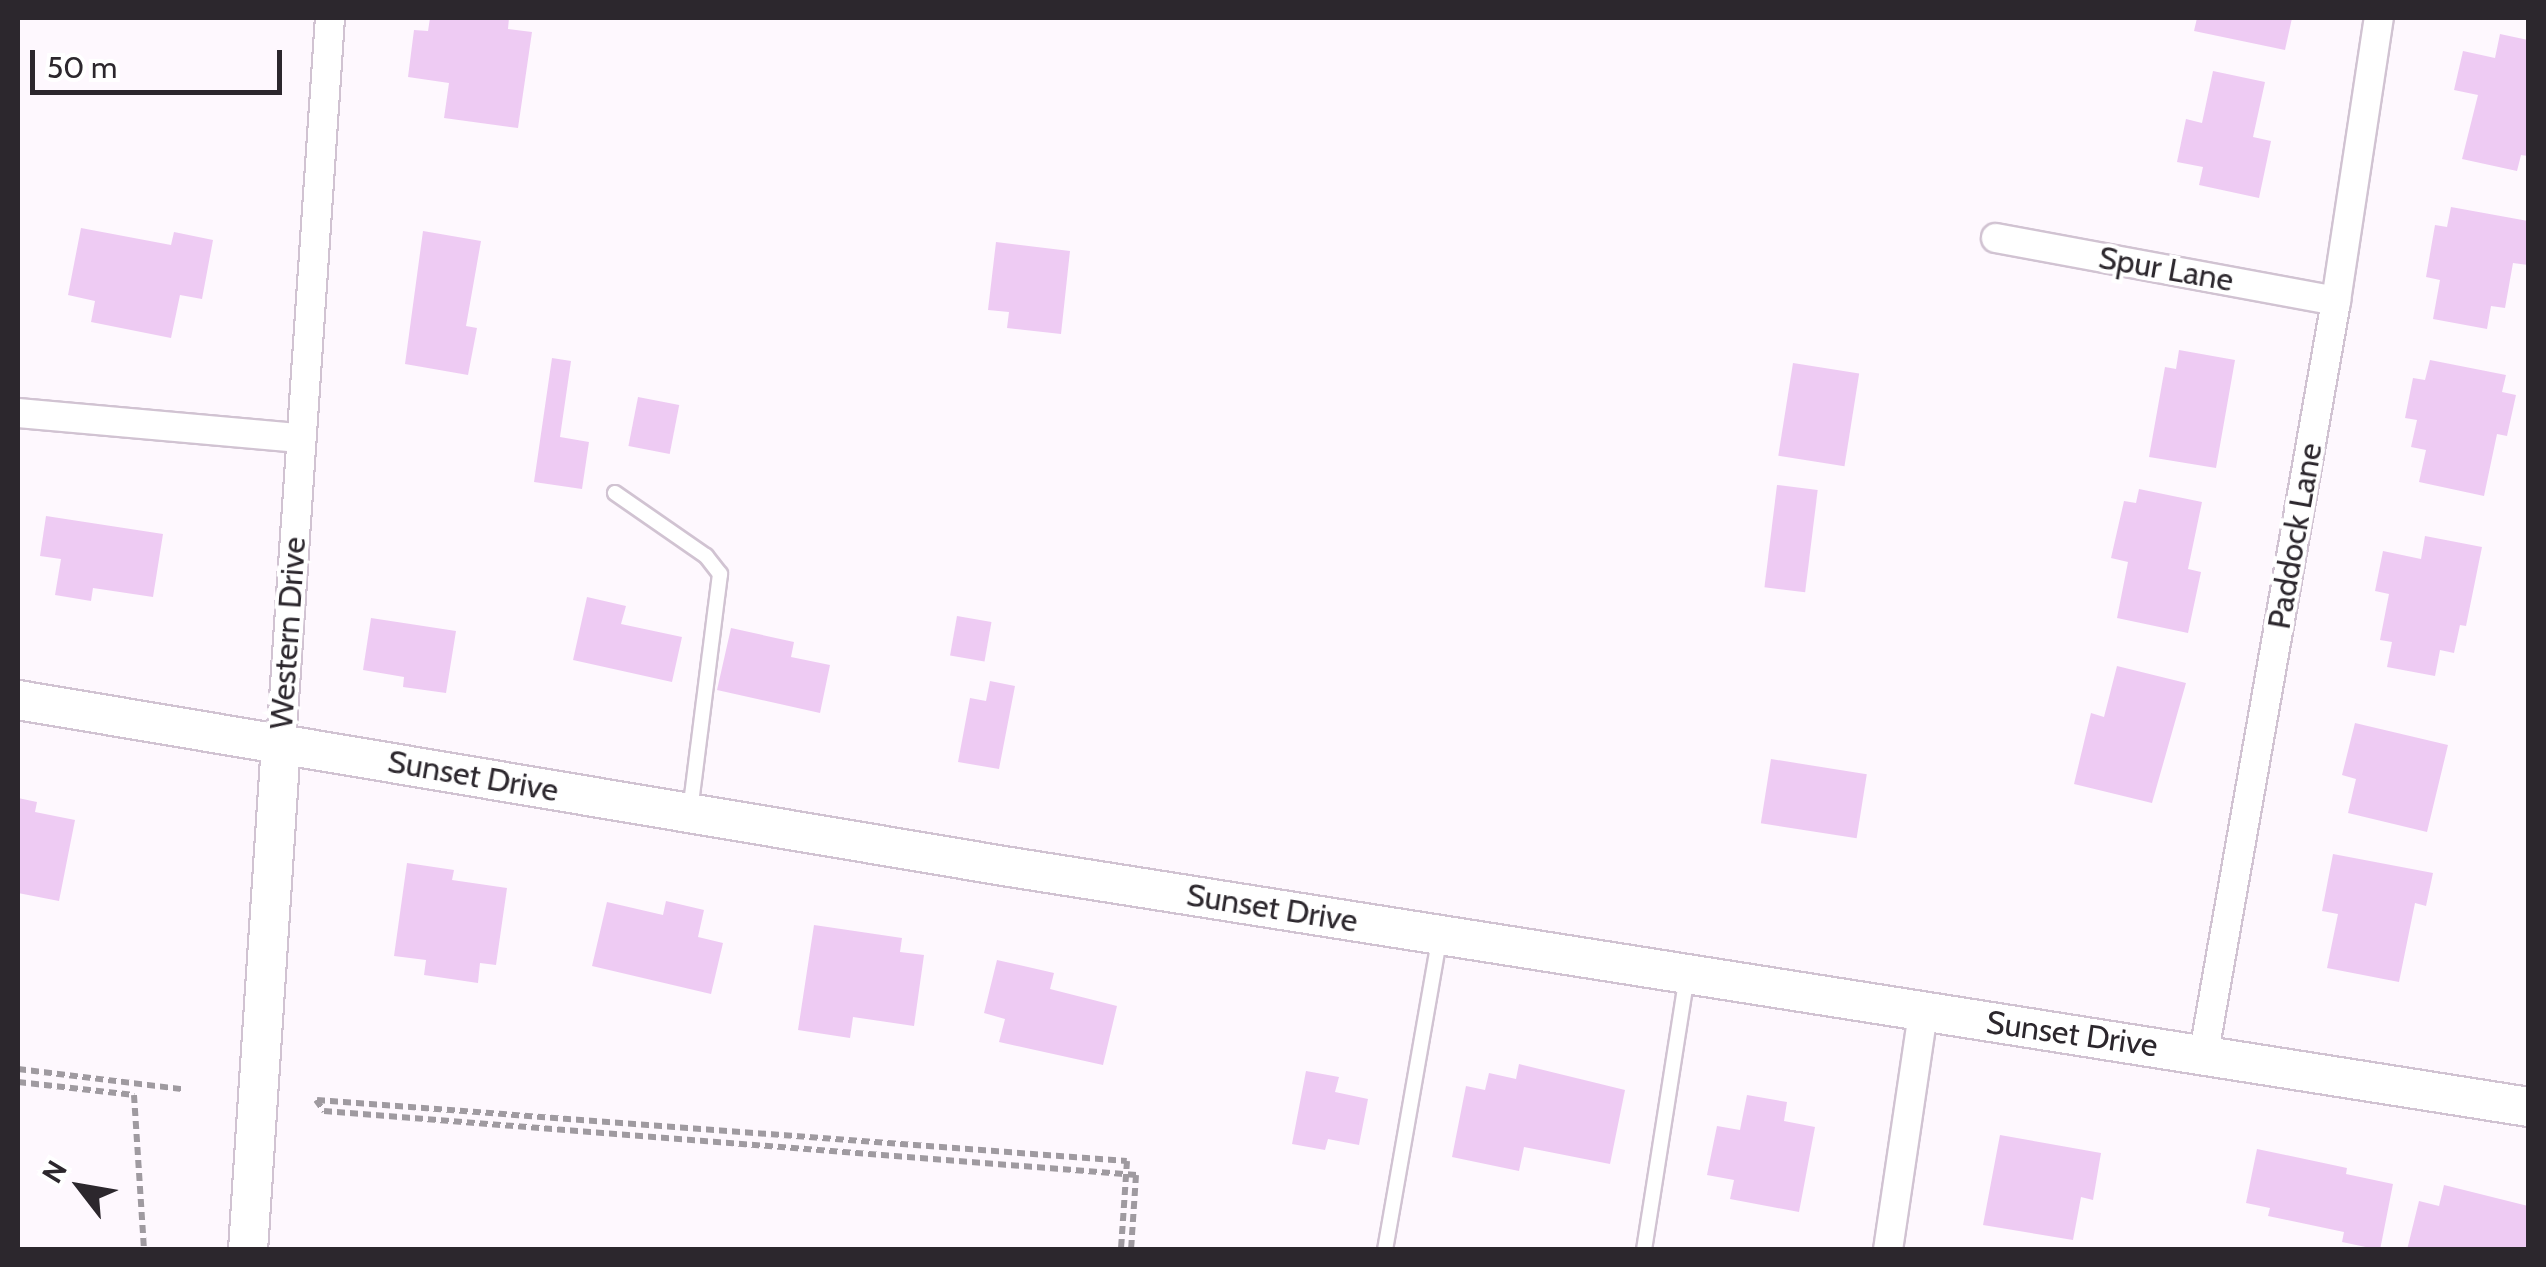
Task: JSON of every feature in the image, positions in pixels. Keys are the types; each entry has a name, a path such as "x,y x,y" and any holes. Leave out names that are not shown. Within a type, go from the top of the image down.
{"main road":[{"name":"Sunset Drive","path":"18,700 1440,936 1923,1013 2204,1052 2528,1107"},
{"name":"Western Drive","path":"248,1250 280,744"}],"street":[{"name":"Western Drive","path":"280,744 330,18"},
{"name":"Paddock Lane","path":"2204,1052 2336,300 2378,18"},
{"name":"Spur Lane","path":"1996,238 2336,300"},
{"path":"18,413 300,438"},
{"path":"1888,1250 1923,1013"}],"lane":[{"path":"615,492 706,556 720,574 690,813"},
{"path":"1385,1250 1440,936"},
{"path":"1644,1250 1687,975"}],"path":[{"path":"18,1069 182,1089"},
{"path":"18,1082 134,1096 144,1250"},
{"path":"1120,1250 1126,1174 1127,1161 316,1100 324,1112 1126,1174 1136,1175 1130,1250"}],"building":[{"path":"430,18 509,18 508,29 532,32 518,128 444,118 449,83 408,77 414,30 428,31"},
{"path":"2197,18 2292,18 2285,50 2194,31"},
{"path":"2500,34 2528,40 2528,156 2521,155 2517,171 2462,159 2478,95 2454,90 2463,51 2495,58"},
{"path":"2213,71 2265,82 2253,137 2271,141 2259,198 2199,185 2203,167 2177,162 2186,119 2202,123"},
{"path":"2451,207 2528,221 2528,265 2513,263 2505,308 2491,306 2487,329 2433,319 2440,280 2426,277 2435,225 2447,227"},
{"path":"81,228 171,245 174,232 213,240 202,299 180,295 171,338 91,322 95,301 68,295"},
{"path":"423,231 481,241 466,326 477,328 468,375 405,364"},
{"path":"996,242 1070,251 1061,334 1007,328 1009,312 988,310"},
{"path":"2179,350 2235,360 2216,468 2149,457 2165,367 2176,369"},
{"path":"552,358 571,361 560,437 589,442 582,489 534,482"},
{"path":"2430,360 2506,375 2502,392 2516,395 2507,436 2497,434 2484,496 2419,482 2426,450 2411,447 2417,420 2405,418 2413,378 2425,380"},
{"path":"1793,363 1859,373 1844,466 1778,456"},
{"path":"638,397 679,405 670,454 628,446"},
{"path":"1777,485 1818,490 1805,592 1764,587"},
{"path":"2139,489 2202,502 2188,569 2201,572 2188,633 2117,618 2128,562 2111,558 2124,501 2136,503"},
{"path":"46,516 163,534 153,597 93,588 91,601 55,595 61,559 40,556"},
{"path":"2425,536 2482,547 2466,626 2460,625 2454,653 2440,650 2435,676 2387,667 2392,642 2380,640 2389,594 2375,591 2383,551 2421,559"},
{"path":"587,597 626,606 621,624 682,637 672,682 573,660"},
{"path":"957,616 991,622 985,661 950,655"},
{"path":"371,618 456,631 446,693 403,687 404,677 363,670"},
{"path":"731,628 794,642 791,657 830,665 820,713 717,690"},
{"path":"2117,666 2186,683 2152,803 2074,784 2091,713 2104,717"},
{"path":"990,681 1015,686 999,769 958,762 970,698 986,701"},
{"path":"2355,723 2448,745 2427,832 2348,813 2356,779 2342,775"},
{"path":"1771,759 1867,774 1857,838 1761,823"},
{"path":"18,798 37,802 35,812 75,820 59,901 18,893"},
{"path":"2333,854 2433,873 2426,906 2415,903 2399,982 2327,968 2338,914 2322,911"},
{"path":"407,863 454,870 452,880 507,888 496,965 480,963 478,983 424,975 426,960 394,956"},
{"path":"666,901 704,910 698,937 723,943 711,994 592,966 607,902 663,915"},
{"path":"814,925 902,938 900,952 924,955 914,1026 853,1017 850,1038 798,1030"},
{"path":"997,960 1054,973 1050,989 1117,1006 1103,1065 999,1042 1005,1019 984,1013"},
{"path":"1519,1064 1625,1090 1610,1164 1524,1147 1519,1171 1452,1157 1466,1086 1485,1090 1489,1073 1516,1079"},
{"path":"1306,1071 1339,1077 1335,1092 1368,1099 1359,1145 1328,1139 1325,1150 1292,1144"},
{"path":"1747,1095 1787,1102 1784,1121 1815,1127 1799,1212 1730,1199 1734,1180 1707,1175 1717,1126 1740,1130"},
{"path":"2000,1135 2101,1153 2093,1200 2081,1197 2073,1240 1983,1225"},
{"path":"2257,1149 2347,1168 2346,1174 2393,1184 2380,1250 2342,1242 2344,1232 2268,1216 2270,1208 2246,1203"},
{"path":"2444,1185 2528,1206 2528,1250 2407,1250 2419,1201 2439,1206"}]}
